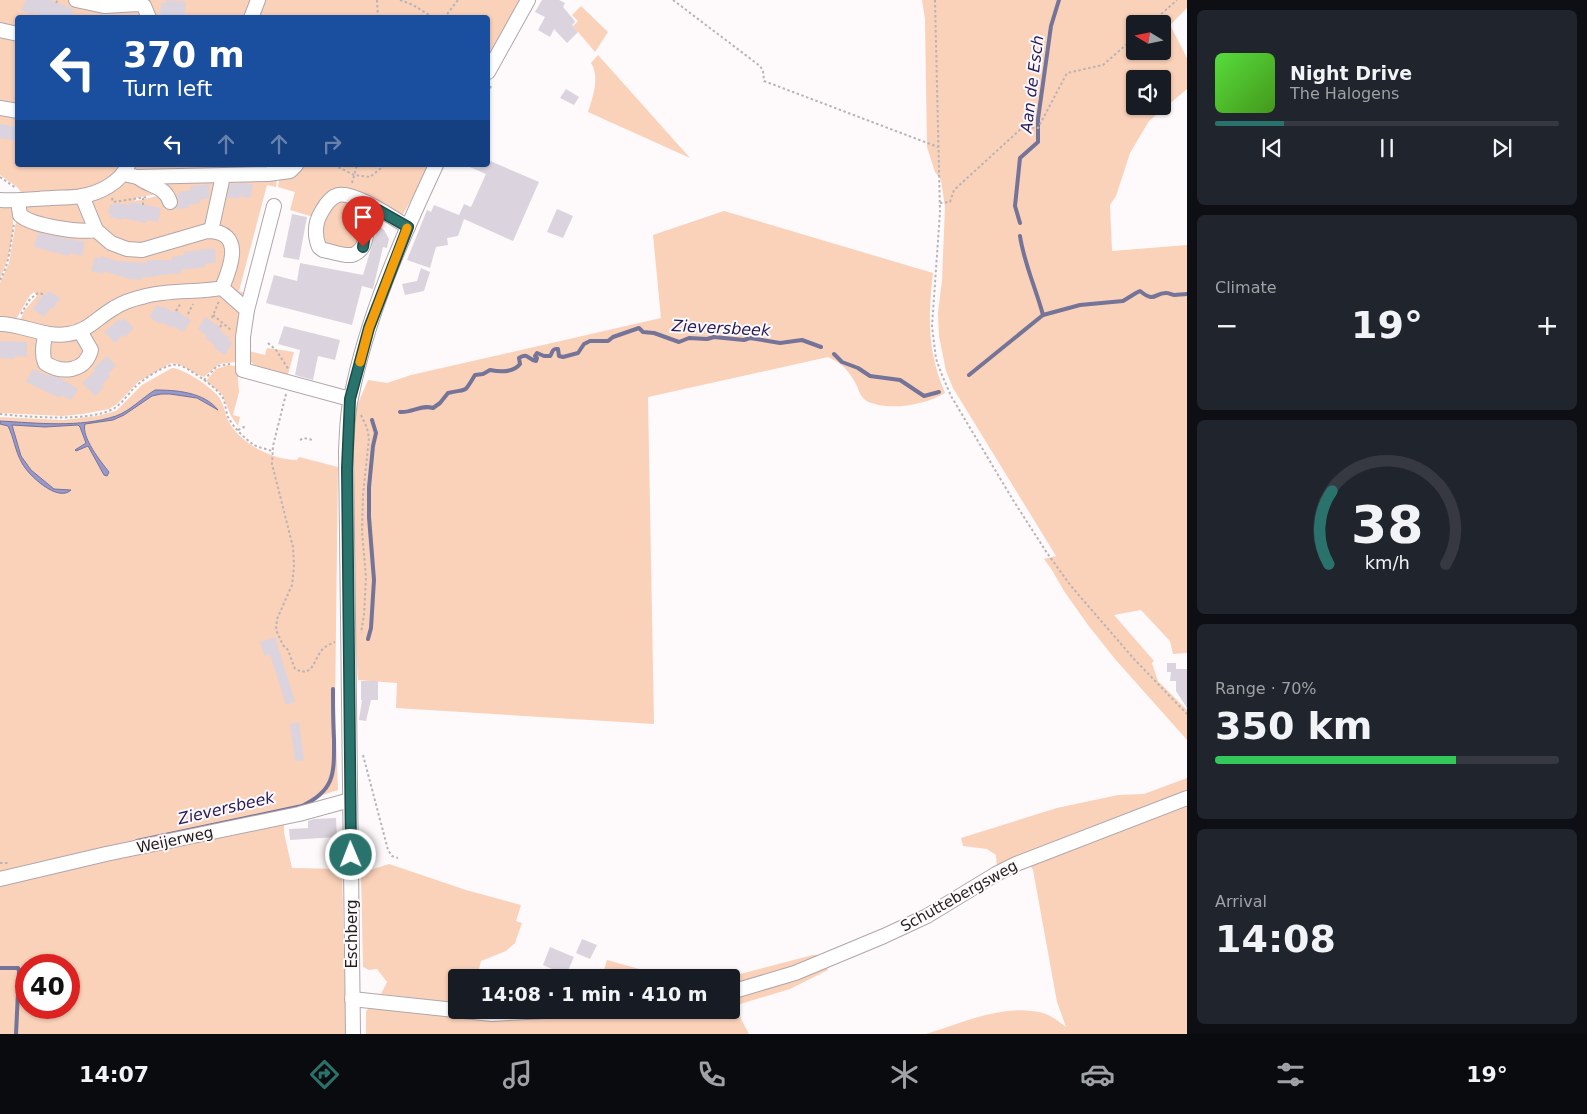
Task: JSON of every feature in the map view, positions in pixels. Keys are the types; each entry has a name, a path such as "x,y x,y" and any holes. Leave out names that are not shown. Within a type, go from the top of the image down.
{"street":[{"path":"76,0 104,6 139,4 144,6 148,15"},
{"path":"252,15 258,0"},
{"path":"490,68 528,0"},
{"path":"0,30 15,33"},
{"path":"0,108 15,110"},
{"path":"0,200 18,201 82,196 106,187 130,172 223,176 285,173 294,167"},
{"name":"Eschberg","path":"352,1034 350,740 354,636 346,451 369,328 408,227 435,167"},
{"path":"130,172 143,181 162,189 170,202"},
{"path":"211,231 223,176"},
{"path":"378,210 372,216 366,231 363,247 358,252 351,256 323,250 319,247 315,231 317,218 330,200 338,195 348,195 378,210 408,227"},
{"path":"82,196 96,230 111,243 127,249 148,248 203,231 218,232 226,236 233,251 232,264 220,288"},
{"path":"18,201 20,215 29,220 69,230 87,232 96,230"},
{"path":"274,206 247,310 243,337 243,370 275,378 355,404"},
{"path":"0,324 66,335 80,332 114,308 142,296 220,288 247,310"},
{"path":"45,333 43,350 45,363 58,368 75,370 83,364 91,350 80,332"},
{"name":"Schuttebergsweg","path":"740,990 765,983 836,958 921,919 1016,864 1187,798"},
{"name":"Weijerweg","path":"0,879 106,854 299,814 350,800"},
{"path":"352,999 448,1009"}],"path":[{"path":"377,0 378,15"},
{"path":"400,0 414,5 429,15"},
{"path":"446,15 458,0"},
{"path":"673,0 760,66 763,71 764,81 938,148"},
{"path":"935,0 940,203 940,229 932,326 936,359 946,387 1013,500 1052,560 1071,586 1134,659 1187,714"},
{"path":"1160,15 1177,0"},
{"path":"940,203 950,202 954,190 1023,127 1038,128 1067,73 1103,65 1126,45"},
{"path":"338,167 354,175 370,177 382,167"},
{"path":"348,195 356,167"},
{"path":"143,198 143,205"},
{"path":"0,280 10,255 14,222 20,215"},
{"path":"220,288 219,299 212,317 230,328 230,333"},
{"path":"17,326 25,305 38,293 43,294"},
{"path":"30,299 33,302"},
{"path":"220,327 223,323"},
{"path":"268,342 288,368 288,383 272,451 272,464 293,547 294,566 292,585 278,619 276,630 283,645 288,650 295,669 298,671 307,671 312,668 324,648 354,636 363,627 366,578 362,532 363,495 369,438 367,428 355,404"},
{"path":"0,414 44,418 106,412 116,407 140,382 172,364 179,365 203,380 220,394 228,416 238,430 255,445 272,451"},
{"path":"203,380 217,366 225,364 243,365"},
{"path":"238,430 246,426"},
{"path":"300,440 304,438 313,440"},
{"path":"350,740 361,747 388,850 392,856 398,858"}],"shaded area":[{"path":"0,0 68,0 89,6 136,6 145,15 15,15 15,31 0,27"},
{"path":"138,0 256,0 249,15 150,15"},
{"path":"260,0 520,0 490,55 490,15 254,15"},
{"path":"922,0 1187,0 1187,8 1171,24 1171,15 1126,15 1126,60 1171,60 1171,27 1187,58 1187,89 1171,102 1171,70 1126,70 1126,115 1156,115 1149,121 1130,153 1116,196 1110,205 1112,251 1187,245 1187,653 1173,654 1170,641 1141,610 1114,615 1154,661 1152,663 1158,681 1187,710 1187,740 1115,659 1064,591 1044,559 1056,556 953,388 946,371 939,336 938,313 942,280 945,207 941,180 935,172 927,147 925,19"},
{"path":"581,6 608,32 595,52 573,26 578,21 572,15"},
{"path":"0,33 15,37 15,107 0,102"},
{"path":"598,55 690,158 588,112 594,94 595,81 594,69 591,63"},
{"path":"0,111 15,114 15,167 124,167 121,172 89,190 24,196 17,187 0,175"},
{"path":"132,167 293,167 292,168 133,171"},
{"path":"296,167 430,167 402,216 361,206 365,212 360,239 350,250 326,245 321,238 320,219 290,210 295,192 278,187 280,176"},
{"path":"217,178 211,223 177,236 173,234 155,239 154,244 121,242 103,232 90,198 123,182 137,183 157,194 135,198 135,201 162,195 146,180"},
{"path":"277,178 276,187 267,185 239,291 247,294 243,298 229,288 232,233 228,230 218,229 225,180"},
{"path":"75,200 83,209 83,219 91,226 28,217 24,207"},
{"path":"0,203 12,205 13,233 7,261 0,278"},
{"path":"724,211 933,273 930,334 935,363 945,393 913,405 886,406 871,403 862,396 845,368 828,357 648,397 654,724 396,708 397,683 358,680 353,463 356,408 368,380 387,383 411,375 661,318 653,235"},
{"path":"16,221 93,233 115,248 210,234 228,245 220,281 213,286 168,289 92,321 58,332 20,321 24,311 37,296 34,292 30,295 15,321 0,320 0,283 9,263"},
{"path":"183,294 225,296 241,314 236,362 219,364 204,377 176,363 171,363 138,382 117,404 109,409 63,416 0,413 0,327 38,334 42,360 83,366 86,337 112,312 167,297 181,298"},
{"path":"70,337 83,341 84,360 58,366 45,354 47,341"},
{"path":"249,341 251,342 249,351 265,355 267,348 294,352 287,378 251,362 247,357 246,350"},
{"path":"228,365 237,366 239,392 233,415 240,417 238,426 231,416 222,394 206,381 216,369"},
{"path":"172,368 177,369 191,375 217,395 222,402 230,424 236,432 259,450 278,457 297,460 299,457 338,467 335,709 338,790 316,797 284,821 284,833 292,868 342,869 346,1034 0,1034 0,417 63,420 97,416 116,411 142,385"},
{"path":"1187,778 1187,791 1156,806 997,869 996,855 987,849 963,846 961,838 1057,808 1118,795 1144,794"},
{"path":"1187,804 1187,1034 926,1034 998,1012 1013,1011 1043,1013 1066,1027 1057,1002 1033,870 1029,864"},
{"path":"389,864 466,890 521,905 516,921 522,923 515,943 506,951 481,961 479,969 448,969 448,1002 381,994 387,982 377,969 369,970 363,967 361,873"},
{"path":"813,955 824,955 828,970 790,989 740,1004 740,974"},
{"path":"607,960 639,969 604,969"},
{"path":"369,1008 448,1012 448,1019 740,1019 740,1016 749,1034 366,1034 366,1011"}],"water":[{"path":"155,390 189,393 205,399 218,410 197,398 161,394 152,396 124,415 113,420 85,424 86,436 109,472 107,476 104,475 88,446 75,450 86,443 78,425 45,427 12,425 21,456 31,470 54,489 71,490 65,493 51,490 30,474 20,458 8,426 0,424 0,421 58,424 102,420 121,414"}],"building":[{"path":"26,0 49,0 74,9 71,15 40,15 34,12 33,15 21,10"},
{"path":"167,0 186,2 184,15 160,15 161,3 166,3"},
{"path":"542,0 559,0 565,3 563,7 574,20 575,22 572,25 578,32 567,43 554,29 550,37 538,30 545,17 535,12"},
{"path":"566,89 579,97 574,105 560,98"},
{"path":"0,124 15,126 15,140 0,138"},
{"path":"490,161 539,182 513,241 464,219 458,236 447,238 448,245 436,247 430,268 407,260 427,210 431,212 434,205 459,215 464,204 471,207 486,174 470,167 490,167"},
{"path":"245,183 253,185 250,198 239,196 238,199 227,197 230,184"},
{"path":"209,184 209,198 199,200 200,203 188,205 189,208 176,209 179,203 177,195 179,195 179,192 191,190 190,187"},
{"path":"131,202 161,208 158,222 147,220 146,223 123,218 123,220 110,217 111,214 108,214 110,205 113,205 113,203 130,205"},
{"path":"557,209 573,216 563,238 547,232"},
{"path":"292,214 307,217 299,260 283,257"},
{"path":"381,227 389,239 387,248 383,247 373,289 362,286 352,325 266,303 274,275 297,281 300,263 363,275 377,229"},
{"path":"38,233 85,242 82,256 70,253 69,256 34,247"},
{"path":"215,248 216,263 205,264 205,267 181,270 181,273 142,277 142,280 129,279 104,271 103,274 91,271 95,257 100,259 101,256 117,261 147,263 147,260 172,260 172,257 184,255 184,252"},
{"path":"421,268 430,272 424,291 405,295 402,284 417,281"},
{"path":"49,291 60,298 53,309 51,307 44,317 33,309 44,293 46,295"},
{"path":"157,305 173,312 175,310 191,320 183,332 162,322 160,324 149,317"},
{"path":"205,317 221,328 220,331 230,338 228,340 232,343 225,355 214,348 215,345 205,338 207,336 198,329"},
{"path":"124,318 134,328 115,343 104,332 119,319 121,321"},
{"path":"284,326 340,340 335,360 318,356 313,380 295,375 300,350 278,344"},
{"path":"0,341 27,342 27,357 15,356 14,359 0,358"},
{"path":"107,356 116,366 108,374 110,376 102,385 104,387 95,396 82,383"},
{"path":"33,369 49,376 58,377 78,389 71,400 61,395 60,398 26,382"},
{"path":"275,637 295,702 286,705 270,654 265,656 260,642"},
{"path":"1167,663 1176,663 1176,669 1187,669 1187,708 1176,691 1176,681 1170,681 1171,672 1167,672"},
{"path":"361,681 378,681 378,700 371,700 366,721 359,720 362,700"},
{"path":"299,722 304,760 295,761 290,724"},
{"path":"336,818 337,837 290,840 289,829 308,828 308,821 314,819"},
{"path":"582,939 597,945 590,959 576,953"},
{"path":"550,947 574,957 569,969 552,969 543,965"}],"waterway":[{"name":"Aan de Esch","path":"1020,223 1015,206 1020,158 1038,142 1038,119 1051,26 1059,0"},
{"name":"Aan de Esch","path":"1020,236 1024,256 1043,315"},
{"name":"Zieversbeek","path":"969,375 1043,315 1080,305 1123,301 1140,291 1149,297 1163,293 1187,294"},
{"name":"Zieversbeek","path":"400,412 425,407 433,408 448,393 464,390 475,375 483,374 490,370 514,369 520,364 519,358 522,356 536,361 537,358 535,356 537,353 550,356 553,350 558,349 559,356 563,357 578,353 584,344 590,341 608,341 613,337 639,328 643,332 654,333 679,342 689,338 707,339 714,337 744,340 750,338 780,343 802,340 821,347"},
{"name":"Zieversbeek","path":"834,354 842,362 858,368 870,376 900,380 924,396 939,392"},
{"name":"Zieversbeek","path":"368,639 371,628 374,580 369,517 369,487 376,433 372,420"},
{"name":"Zieversbeek","path":"137,841 302,806 313,800 327,786 333,770 333,689"},
{"path":"0,968 18,968 19,971 16,1034"}],"slow traffic":[{"path":"360,362 369,328 407,228"}],"route":[{"path":"351,855 346,451 350,399 369,328 390,269 408,227 378,210 372,216 366,231 363,247"}]}
